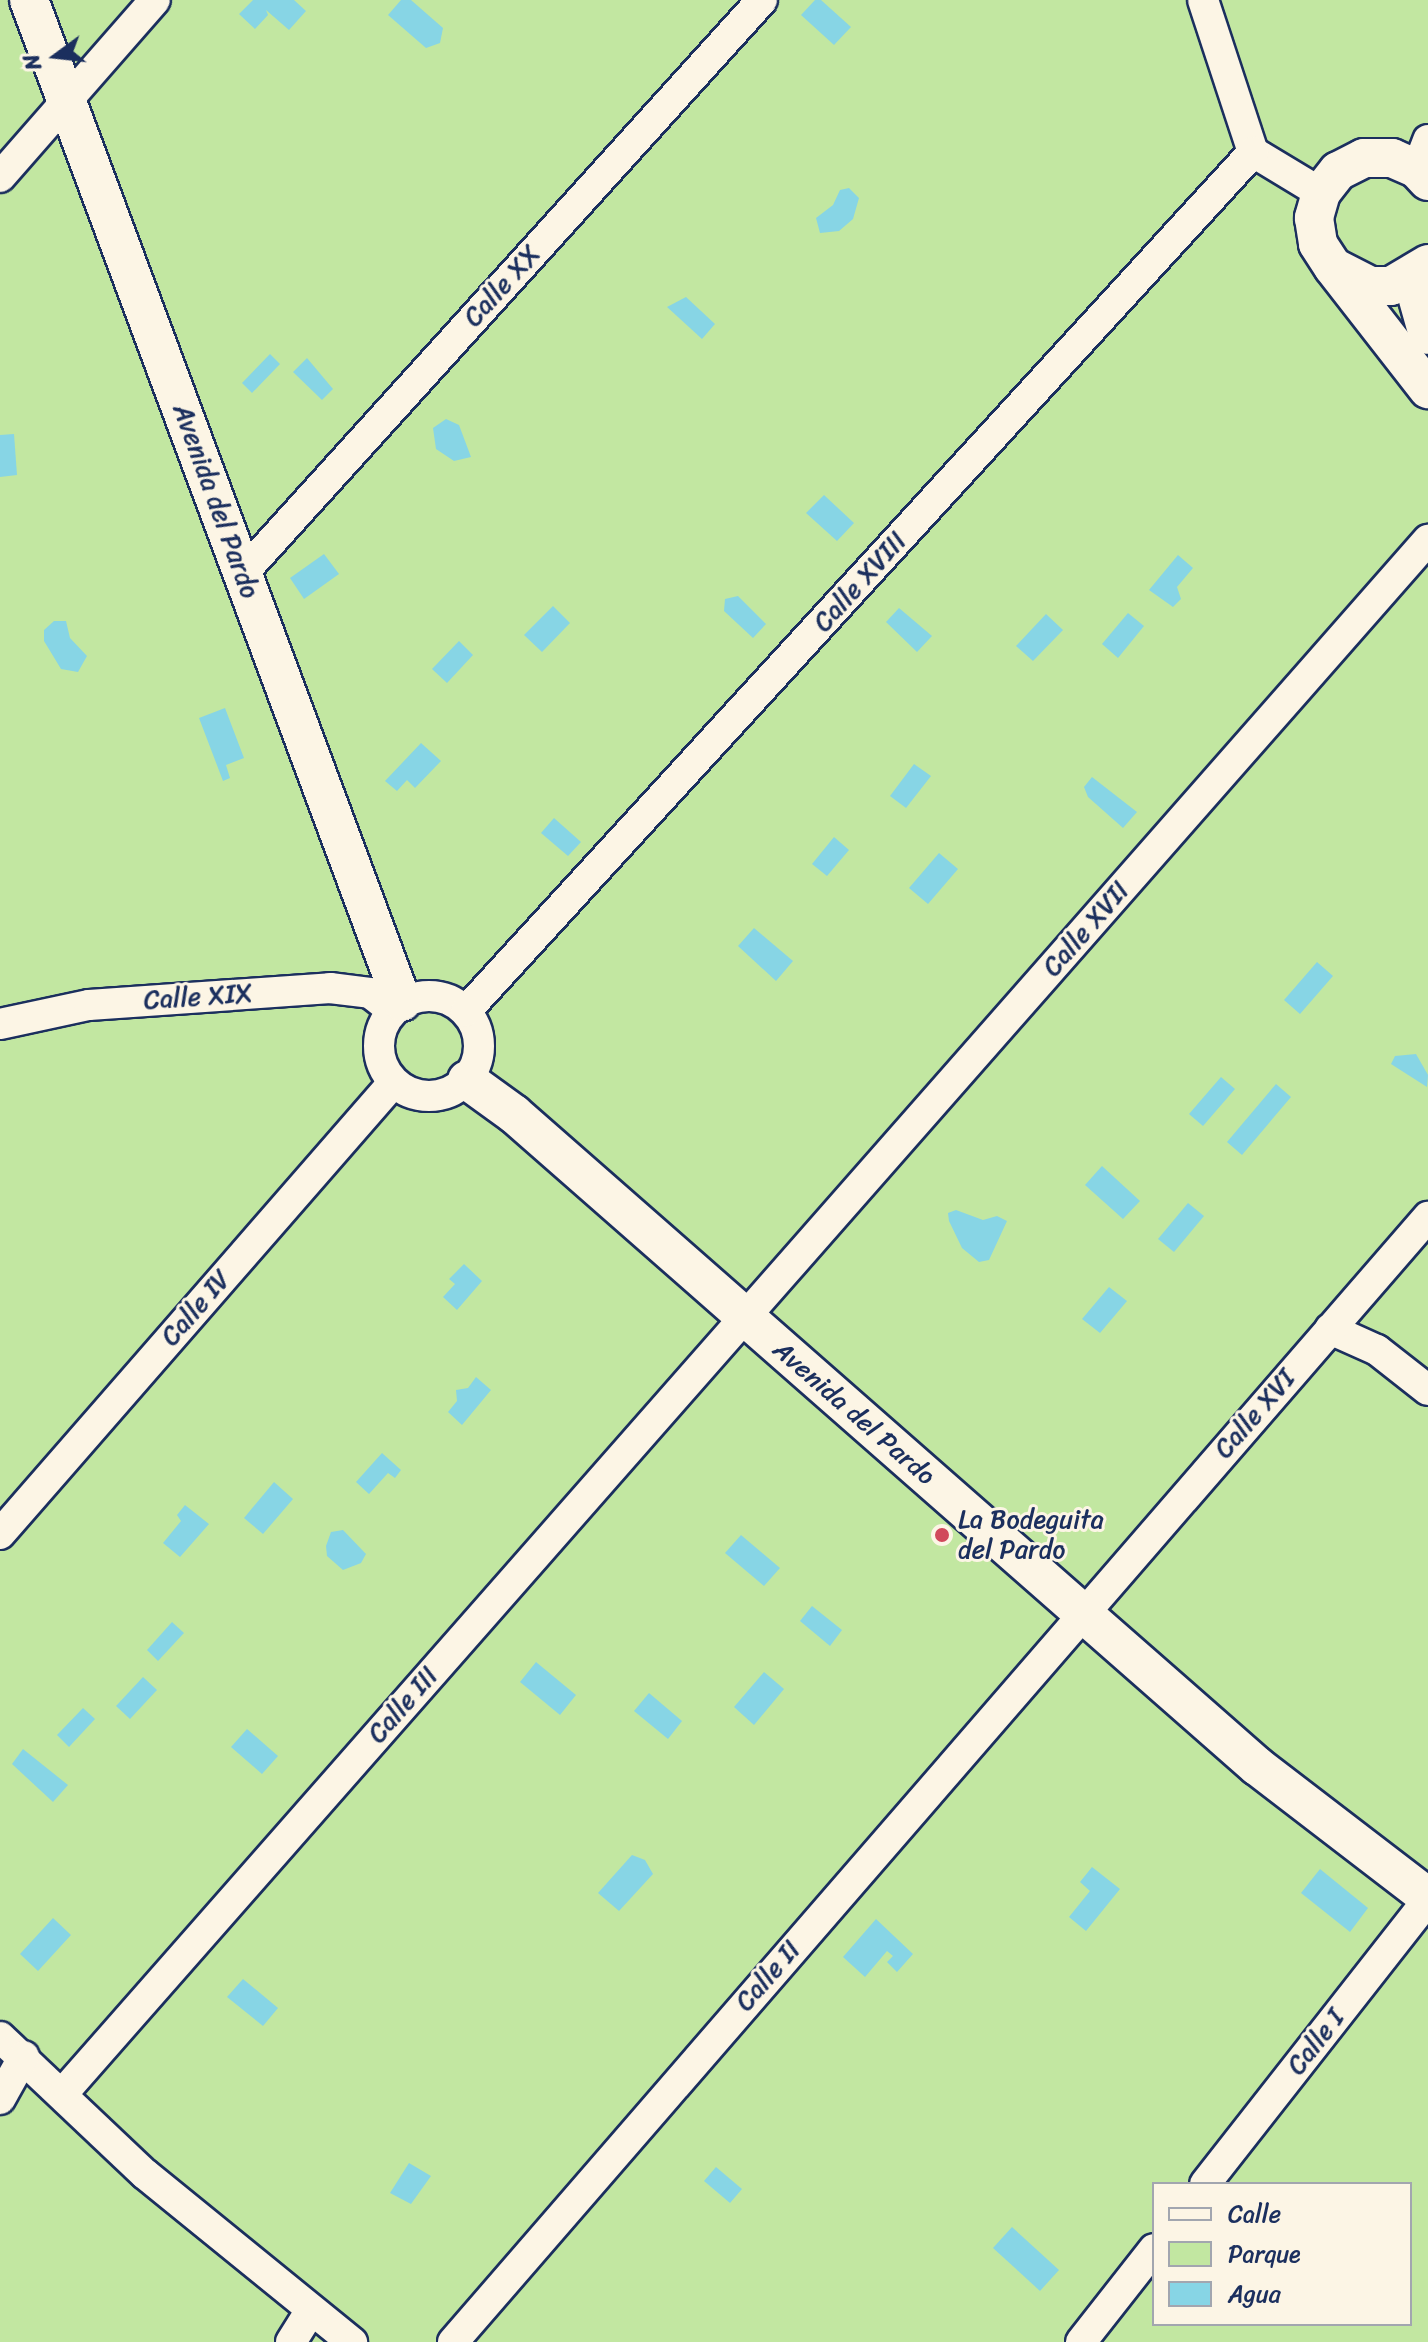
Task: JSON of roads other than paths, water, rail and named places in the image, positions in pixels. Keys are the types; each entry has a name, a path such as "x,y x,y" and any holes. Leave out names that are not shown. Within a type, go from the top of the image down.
{"street":[{"name":"Avenida del Pardo","path":"29,0 243,573 397,1006"},
{"path":"0,177 155,0"},
{"name":"Calle XX","path":"243,573 762,0"},
{"path":"1203,0 1253,152 1321,193"},
{"name":"Calle XVIII","path":"466,1011 1253,152"},
{"path":"1424,163 1364,158 1338,171 1321,193 1314,218 1318,244 1333,267 1428,389"},
{"path":"1333,267 1370,286 1420,271 1428,335"},
{"name":"Calle XVII","path":"744,1318 1428,540"},
{"name":"Calle XIX","path":"0,1024 89,1005 330,988 370,993 397,1006"},
{"path":"424,995 448,998 466,1011 480,1045 467,1080 451,1092 431,1097 411,1094 393,1083 382,1066 378,1046 397,1006 424,995"},
{"name":"Avenida del Pardo","path":"467,1080 514,1114 1257,1766 1428,1898"},
{"name":"Calle IV","path":"0,1534 393,1083"},
{"name":"Calle XVI","path":"1083,1611 1428,1217"},
{"name":"Calle III","path":"63,2093 744,1318"},
{"path":"1330,1329 1377,1350 1428,1390"},
{"name":"Calle II","path":"453,2342 1083,1611"},
{"name":"Calle I","path":"1207,2182 1428,1898"},
{"path":"0,2037 24,2056 145,2174 352,2342"},
{"path":"0,2099 24,2056"},
{"path":"1081,2342 1152,2252"},
{"path":"291,2342 310,2311"}],"water":[{"path":"253,0 294,0 306,11 289,30 266,10 268,15 255,29 239,14"},
{"path":"401,0 411,0 443,28 440,43 426,48 388,15"},
{"path":"815,0 821,0 851,27 834,45 801,15"},
{"path":"849,188 859,198 853,219 839,231 820,233 816,218 833,205 840,190"},
{"path":"686,297 715,324 702,339 667,307"},
{"path":"270,354 280,364 252,393 242,383"},
{"path":"307,358 333,389 322,400 293,372"},
{"path":"446,419 459,425 471,457 454,461 436,449 433,428"},
{"path":"14,434 17,475 0,477 0,435"},
{"path":"824,495 854,523 837,541 806,513"},
{"path":"324,554 339,574 304,599 290,578"},
{"path":"1178,555 1193,568 1177,587 1181,599 1173,607 1149,590"},
{"path":"738,596 766,624 753,638 724,611 725,599"},
{"path":"553,606 570,623 542,652 524,635"},
{"path":"899,608 932,636 917,652 886,622"},
{"path":"1128,613 1144,626 1118,658 1102,644"},
{"path":"1046,614 1063,630 1033,661 1016,646"},
{"path":"54,621 66,621 70,638 87,656 78,672 61,669 44,641 44,630"},
{"path":"459,641 473,655 447,683 432,669"},
{"path":"225,708 244,758 226,765 230,778 223,781 199,718"},
{"path":"421,743 441,761 415,788 407,780 397,791 385,781"},
{"path":"914,764 931,776 906,808 890,796"},
{"path":"1092,777 1137,812 1123,828 1088,797 1084,787"},
{"path":"554,818 581,842 568,856 541,833"},
{"path":"834,837 849,850 827,876 812,864"},
{"path":"939,853 958,869 928,904 909,888"},
{"path":"754,928 793,961 776,981 738,946"},
{"path":"1317,962 1333,976 1300,1014 1284,1000"},
{"path":"1416,1054 1428,1075 1427,1087 1391,1064 1395,1056"},
{"path":"1221,1077 1235,1089 1203,1126 1189,1114"},
{"path":"1276,1084 1291,1097 1242,1155 1227,1142"},
{"path":"1102,1166 1140,1201 1123,1219 1085,1185"},
{"path":"1188,1203 1204,1216 1174,1252 1158,1239"},
{"path":"956,1210 983,1220 997,1216 1007,1221 989,1260 979,1262 962,1248 949,1221 948,1213"},
{"path":"464,1264 482,1281 457,1310 443,1297 455,1284 449,1279"},
{"path":"1109,1287 1127,1301 1100,1333 1082,1319"},
{"path":"476,1377 491,1390 462,1425 448,1412 457,1401 456,1390 468,1388"},
{"path":"382,1453 401,1470 395,1478 388,1473 369,1494 356,1482"},
{"path":"274,1482 293,1499 263,1534 244,1518"},
{"path":"185,1505 209,1524 180,1557 163,1543 181,1521 177,1515"},
{"path":"343,1530 366,1554 361,1563 343,1570 327,1556 326,1546 331,1532"},
{"path":"741,1535 780,1568 764,1586 725,1553"},
{"path":"812,1606 842,1630 830,1646 800,1621"},
{"path":"172,1622 184,1633 158,1661 147,1650"},
{"path":"536,1662 576,1695 560,1715 520,1682"},
{"path":"764,1672 784,1689 754,1725 734,1707"},
{"path":"143,1677 157,1690 130,1719 116,1706"},
{"path":"649,1693 682,1721 668,1739 634,1711"},
{"path":"83,1708 95,1719 69,1747 57,1735"},
{"path":"247,1729 278,1756 262,1774 231,1747"},
{"path":"23,1749 68,1785 53,1802 12,1764"},
{"path":"632,1855 645,1860 653,1874 619,1911 598,1893"},
{"path":"1092,1867 1120,1889 1086,1931 1069,1917 1090,1891 1080,1882"},
{"path":"1320,1869 1368,1908 1350,1932 1301,1893"},
{"path":"53,1918 71,1935 38,1971 20,1954"},
{"path":"876,1919 913,1954 897,1972 887,1962 893,1956 887,1951 865,1977 843,1957"},
{"path":"243,1979 278,2008 263,2026 227,1997"},
{"path":"409,2163 431,2176 411,2204 390,2193"},
{"path":"716,2167 742,2189 730,2203 704,2181"},
{"path":"1012,2227 1059,2270 1040,2291 993,2248"}],"place":[{"name":"La Bodeguita del Pardo","path":"942,1535"}]}
